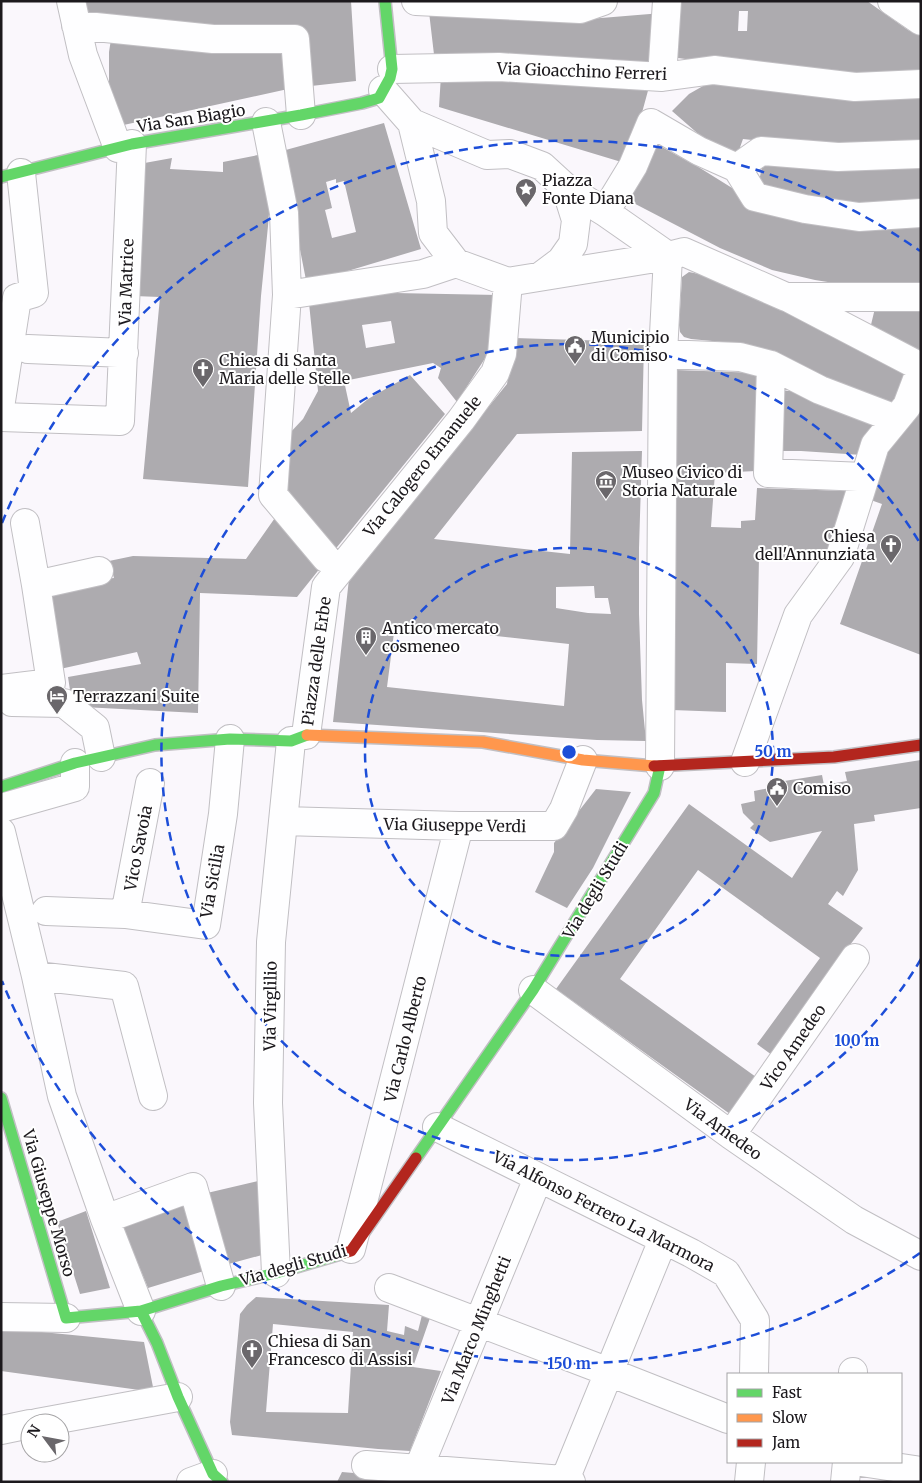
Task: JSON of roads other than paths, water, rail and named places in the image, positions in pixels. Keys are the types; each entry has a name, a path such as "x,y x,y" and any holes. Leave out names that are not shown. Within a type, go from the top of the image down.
{"street":[{"path":"385,1 388,80 412,123 431,201 433,233 456,263 508,282 676,254"},
{"path":"416,1 580,9 603,1"},
{"path":"662,77 667,1"},
{"path":"892,1 921,21"},
{"path":"125,146 83,55 74,13 213,39 295,39 302,115"},
{"name":"Via Gioacchino Ferreri","path":"388,80 499,67 662,77 714,70 855,87 921,84"},
{"name":"Via San Biagio","path":"11,175 125,146 266,122 362,103 379,98 388,80"},
{"path":"266,122 284,213 287,294 272,495 326,558"},
{"path":"412,123 487,155 510,154 542,166 566,188 676,254 786,296 921,368 907,406 875,445 840,557 798,615 745,762"},
{"path":"605,212 632,166 651,123 699,151 737,168 755,197 805,209 859,217 921,214"},
{"name":"Via Matrice","path":"1,417 120,420 124,353 125,146"},
{"path":"737,168 761,150 838,157 921,154"},
{"path":"1,401 9,298 34,293 11,175"},
{"path":"541,276 561,261 573,244 576,220 566,188"},
{"name":"Via degli Studi","path":"66,1318 137,1300 221,1286 351,1252 533,990 654,793 660,766 663,345 676,254"},
{"path":"287,294 423,274 456,263"},
{"name":"Via Calogero Emanuele","path":"326,586 461,420 495,373 502,354 508,282"},
{"path":"786,296 921,297"},
{"path":"663,345 740,356 771,365 820,390 896,419"},
{"path":"28,349 124,353"},
{"path":"771,365 768,473 864,476"},
{"path":"1,689 51,683 36,585 24,524"},
{"path":"36,585 99,571"},
{"name":"Piazza delle Erbe","path":"298,738 326,586"},
{"path":"1,701 64,703 95,728 102,757"},
{"path":"1,787 75,763 155,745 230,739 298,738 483,742 583,760 660,766 834,757 921,745"},
{"name":"Via Virglilio","path":"276,1273 268,1103 270,942 283,820 298,738"},
{"name":"Via Sicilia","path":"46,911 125,914 206,925 224,814 230,739"},
{"name":"Via Giuseppe Verdi","path":"283,820 459,826 554,826 564,809 583,760"},
{"path":"1,808 75,787 75,763"},
{"name":"Vico Savoia","path":"125,914 150,783"},
{"name":"Via Carlo Alberto","path":"351,1252 459,826"},
{"path":"1,832 36,976 62,1096 105,1219 137,1300 157,1343 209,1479"},
{"name":"Vico Amedeo","path":"731,1135 855,958"},
{"path":"36,976 124,986 154,1096"},
{"name":"Via Amedeo","path":"533,990 731,1135 854,1220 921,1256"},
{"name":"Via Giuseppe Morso","path":"1,1098 66,1318"},
{"name":"Via Alfonso Ferrero La Marmora","path":"437,1127 691,1253 726,1273 756,1320 754,1373"},
{"name":"Via Marco Minghetti","path":"416,1475 538,1178"},
{"path":"105,1219 193,1186 221,1286"},
{"path":"366,1465 416,1475 566,1481 662,1240"},
{"path":"389,1288 727,1419"},
{"path":"1,1316 66,1318"},
{"path":"70,1417 178,1397"},
{"path":"1,1430 20,1426"},
{"path":"749,1482 750,1463"},
{"path":"845,1482 847,1463"},
{"path":"868,1463 921,1471"}],"place":[{"name":"Piazza Fonte Diana","path":"526,208"},
{"name":"Municipio di Comiso","path":"575,365"},
{"name":"Chiesa di Santa Maria delle Stelle","path":"203,388"},
{"name":"Museo Civico di Storia Naturale","path":"606,500"},
{"name":"Chiesa dell'Annunziata","path":"891,564"},
{"name":"Antico mercato cosmeneo","path":"366,656"},
{"name":"Terrazzani Suite","path":"57,715"},
{"name":"Comiso","path":"777,807"},
{"name":"Chiesa di San Francesco di Assisi","path":"252,1369"}]}
